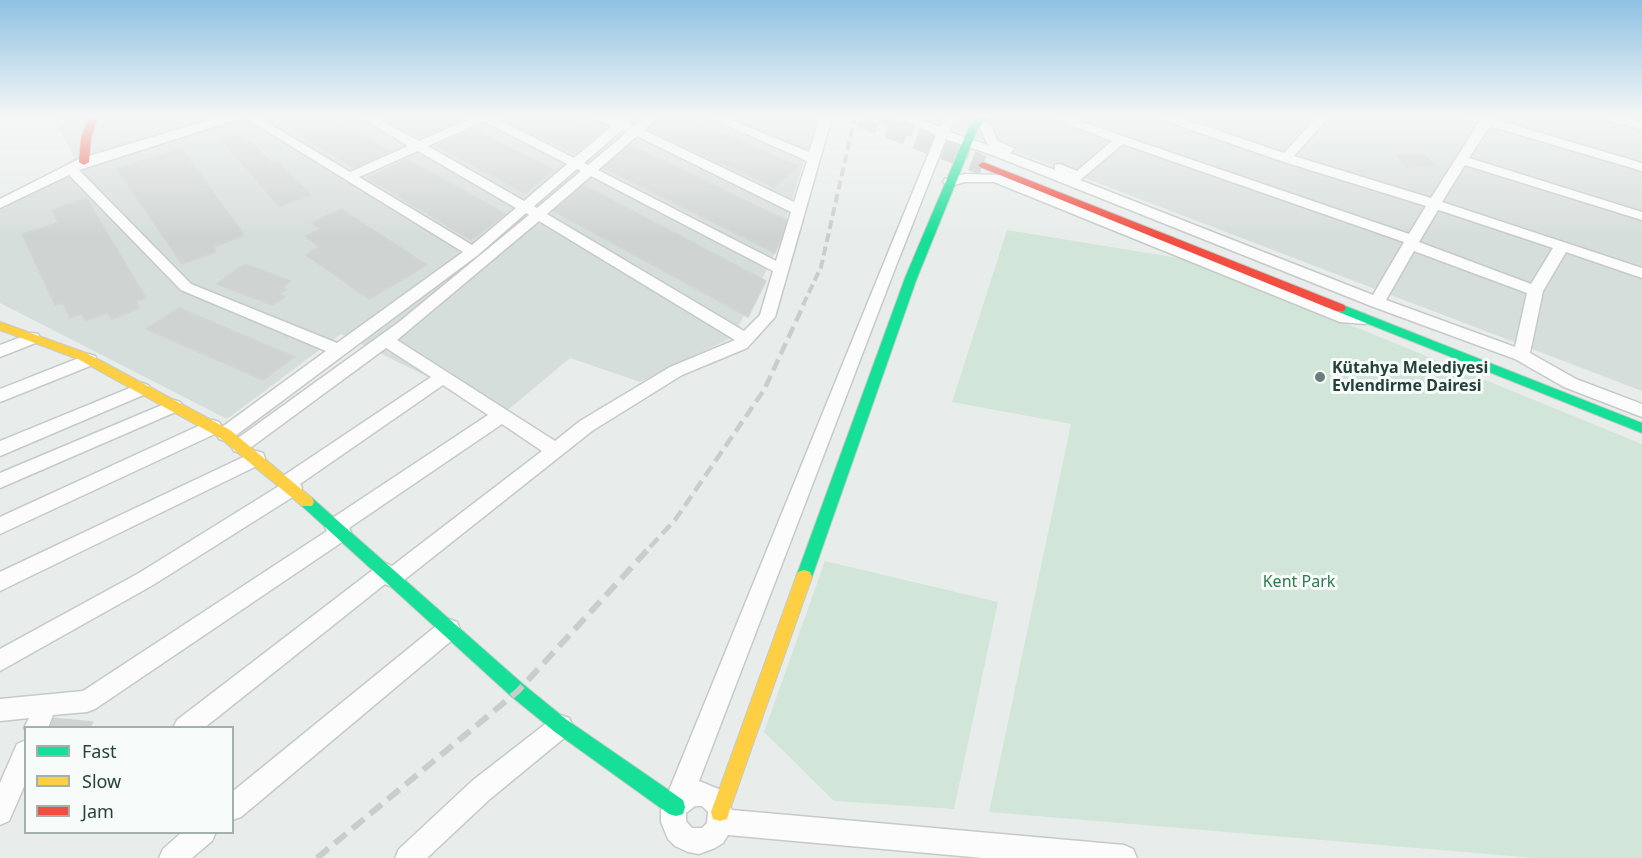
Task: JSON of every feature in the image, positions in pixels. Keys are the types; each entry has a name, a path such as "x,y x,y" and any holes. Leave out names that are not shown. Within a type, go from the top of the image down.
{"street":[{"path":"78,165 80,157"},
{"path":"0,204 78,165 103,157"},
{"path":"316,157 472,252"},
{"path":"349,177 393,157"},
{"path":"437,157 746,339"},
{"path":"566,157 781,268"},
{"path":"0,582 248,452 386,340 531,211 583,157"},
{"path":"0,526 219,431 338,350 472,252 590,170 601,157"},
{"path":"694,157 799,210"},
{"path":"187,726 586,426 676,371 741,344 767,316 814,159 809,157"},
{"path":"933,157 815,447 677,805 673,821 674,828 684,839 700,850 712,834 720,817 911,278 950,182 963,157"},
{"path":"972,157 996,178 1346,318 1365,319"},
{"path":"979,157 1642,411"},
{"path":"980,157 1521,355 1570,383"},
{"path":"1030,157 1079,176 1101,157"},
{"path":"1173,157 1411,242 1534,291"},
{"path":"1377,302 1463,157"},
{"path":"1607,157 1642,168"},
{"path":"1286,158 1642,273"},
{"path":"1461,160 1642,216"},
{"path":"78,165 186,287 338,350"},
{"path":"983,165 1642,428"},
{"path":"950,182 965,178 996,178"},
{"path":"1521,355 1534,291 1562,246"},
{"path":"0,326 89,360 219,431 289,486 561,726 677,805"},
{"path":"0,351 32,338"},
{"path":"386,340 555,450"},
{"path":"0,396 89,360"},
{"path":"0,661 146,579 289,486 443,377"},
{"path":"0,449 142,389"},
{"path":"0,481 174,406"},
{"path":"0,710 87,701 105,692 502,415"},
{"path":"234,806 449,629"},
{"path":"37,726 46,705"},
{"path":"408,858 481,790 561,726"},
{"path":"0,812 24,757"},
{"path":"677,805 685,796 703,793 712,796 718,803 720,817"},
{"path":"720,817 1124,858"},
{"path":"172,858 201,834"}],"shaded area":[{"path":"805,157 776,251 733,337 640,382 570,358 503,414 341,334 227,419 0,303 0,209 74,158"},
{"path":"1030,157 1642,157 1642,391"}],"green space":[{"name":"Kent Park","path":"1007,230 1191,260 1642,444 1642,858 1535,858 989,812 1071,424 952,402"},
{"path":"825,561 998,602 954,809 834,801 764,732"}],"building":[{"path":"153,157 188,157 244,235 214,247 216,252 182,264 117,169"},
{"path":"237,157 266,157 272,163 278,162 311,195 279,206"},
{"path":"336,157 388,157 358,170"},
{"path":"458,157 528,157 554,170 525,193"},
{"path":"613,157 655,157 788,221 775,253 602,167"},
{"path":"708,157 778,157 799,166 774,187"},
{"path":"1398,157 1427,157 1435,166 1406,167"},
{"path":"407,159 505,214 471,240 368,178"},
{"path":"583,185 766,281 748,317 554,211"},
{"path":"86,198 146,298 136,301 139,308 112,319 107,313 85,321 82,314 70,318 63,303 55,305 22,234 58,223 52,210"},
{"path":"341,209 427,265 369,299 306,255 319,247 305,236 321,229 312,223"},
{"path":"245,264 291,281 283,287 287,289 279,294 285,297 273,305 216,284"},
{"path":"179,308 295,357 263,380 146,329"},
{"path":"51,718 93,722 90,726 48,726"}],"tunnel":[{"path":"963,157 983,165"}],"railway":[{"path":"803,305 821,267 846,157"},
{"path":"650,547 675,520 764,390 804,304"},
{"path":"317,858 518,691 652,545"}],"traffic: fast":[{"path":"804,577 911,278 961,157"},
{"path":"1340,308 1642,428"},
{"path":"307,502 518,691 561,726 676,807"}],"traffic: slow":[{"path":"0,326 82,356 225,434 307,502"},
{"path":"720,812 804,577"}],"traffic: jam":[{"path":"84,157 84,162"},
{"path":"983,165 1340,308"}],"place":[{"name":"Kütahya Melediyesi Evlendirme Dairesi","path":"1320,377"}]}
